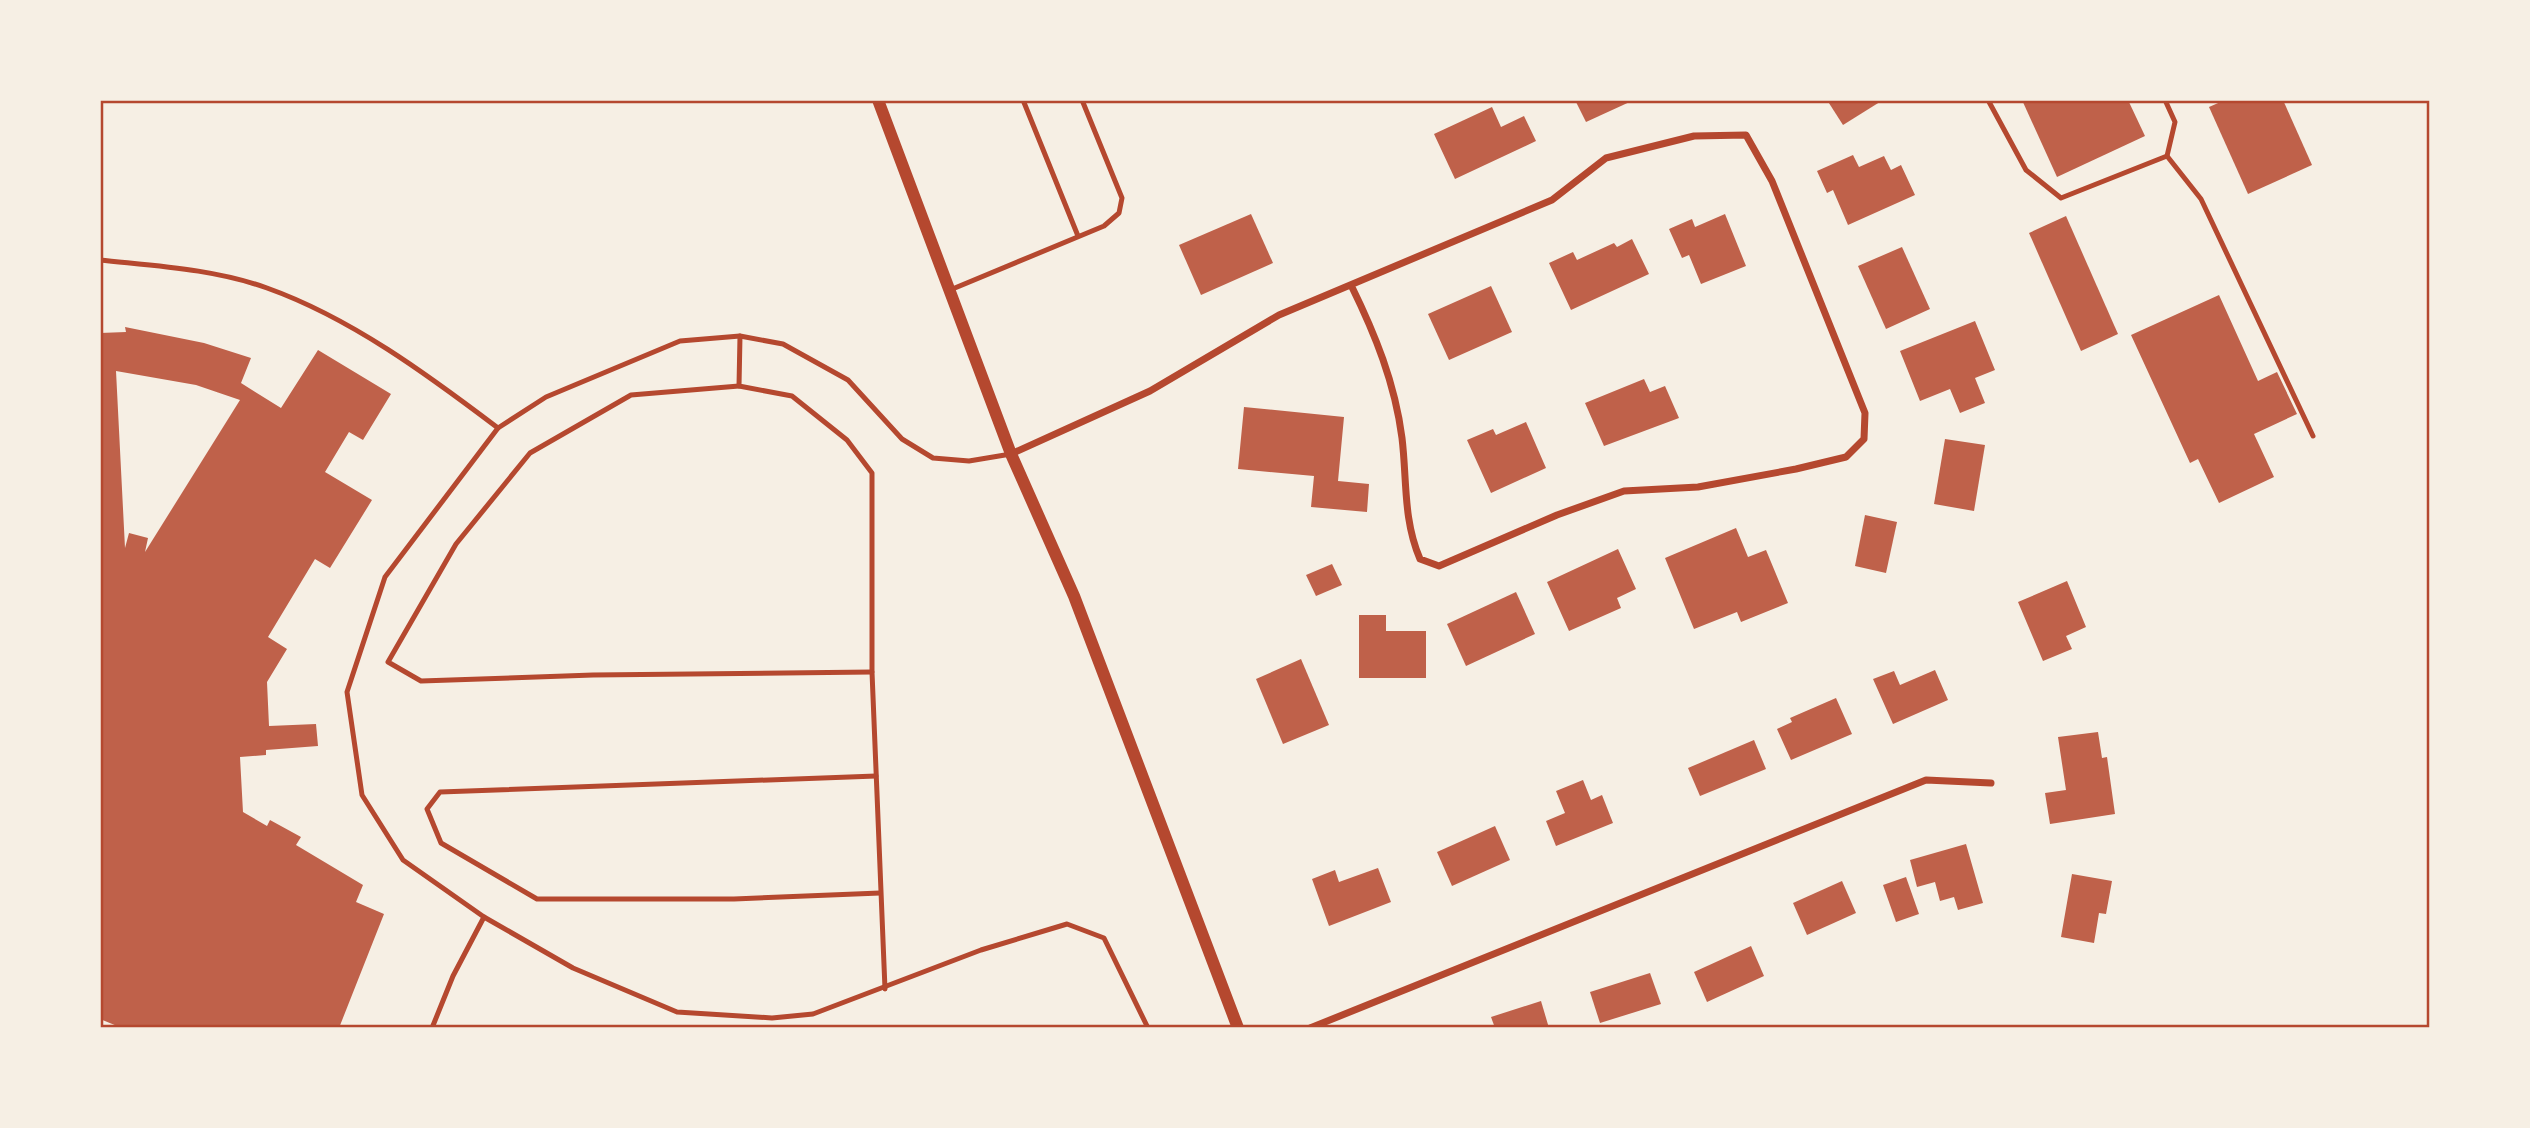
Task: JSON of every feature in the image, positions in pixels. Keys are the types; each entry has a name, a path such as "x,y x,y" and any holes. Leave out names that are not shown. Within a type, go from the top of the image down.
{"street":[{"path":"878,100 1011,454 1074,596 1238,1028"},
{"path":"1011,454 1150,391 1279,315 1552,200 1606,158 1694,136 1746,135 1772,181 1865,413 1864,439 1846,457 1796,470 1698,487 1624,491 1557,515 1439,566 1420,559 1409,533 1402,436 1390,382 1375,335 1351,285"},
{"path":"1310,1028 1926,780 1992,783"}],"lane":[{"path":"1023,100 1078,236"},
{"path":"949,291 1104,226 1119,213 1122,198 1083,100"},
{"path":"1988,100 2026,170 2061,198 2167,156"},
{"path":"2165,100 2175,122 2167,156"},
{"path":"2167,156 2202,199 2313,436"},
{"path":"100,260 205,272 266,288 325,313 436,382 498,428"},
{"path":"739,386 740,336"},
{"path":"1011,454 969,461 933,458 902,439 848,380 783,344 740,336 680,341 546,397 498,428 386,578 347,692 362,795 403,860 484,917 573,968 677,1012 772,1018 813,1014 886,989 981,950 1068,924 1104,938 1148,1028"},
{"path":"872,672 593,675 421,681 388,662 456,544 530,453 631,395 739,386 792,396 847,440 872,473 872,672 886,989"},
{"path":"876,776 439,793 427,809 441,844 537,899 734,899 880,893"},
{"path":"432,1028 453,976 484,917"}],"building":[{"path":"1575,100 1634,100 1586,122"},
{"path":"1827,100 1883,100 1843,125"},
{"path":"2022,100 2128,100 2145,136 2057,177"},
{"path":"2225,100 2283,100 2312,165 2248,194 2209,107"},
{"path":"1492,107 1501,127 1524,116 1536,141 1455,179 1434,134"},
{"path":"1853,155 1859,167 1884,156 1891,170 1901,165 1915,195 1848,225 1833,190 1827,193 1817,171"},
{"path":"1251,214 1273,263 1201,295 1179,245"},
{"path":"1725,214 1746,266 1701,284 1689,255 1682,258 1669,229 1692,219 1695,227"},
{"path":"2066,216 2118,334 2081,351 2029,233"},
{"path":"1632,239 1649,274 1571,310 1549,263 1573,252 1577,260 1614,243 1617,247"},
{"path":"1902,247 1930,309 1886,329 1858,266"},
{"path":"1491,286 1512,332 1449,360 1428,314"},
{"path":"2219,295 2258,381 2277,372 2297,414 2254,434 2274,477 2219,503 2198,459 2190,463 2131,335"},
{"path":"1975,321 1995,370 1975,378 1985,403 1960,413 1950,389 1920,401 1900,351"},
{"path":"125,327 204,343 251,358 241,383 281,408 318,350 391,394 363,440 349,432 325,472 372,500 330,568 315,559 268,637 287,649 267,682 269,726 316,724 318,746 266,750 266,755 240,757 243,812 267,826 270,820 301,837 296,845 363,885 356,902 384,914 339,1028 122,1028 100,1019 100,333 126,332","holes":["116,371 196,385 240,400 145,552 148,538 129,533 125,548"]},
{"path":"1644,379 1650,392 1665,386 1679,418 1604,446 1585,403"},
{"path":"1244,407 1344,417 1338,481 1369,484 1367,512 1311,507 1314,476 1238,469"},
{"path":"1526,422 1546,468 1491,493 1467,440 1493,429 1496,435"},
{"path":"1945,439 1985,445 1974,511 1934,504"},
{"path":"1865,515 1897,522 1886,573 1855,566"},
{"path":"1736,528 1748,557 1766,550 1788,603 1741,622 1737,612 1694,629 1665,558"},
{"path":"1618,549 1636,589 1617,598 1621,608 1569,631 1547,582"},
{"path":"1332,564 1342,585 1316,596 1306,575"},
{"path":"2067,581 2086,627 2066,636 2072,649 2043,661 2018,602"},
{"path":"1516,592 1535,634 1466,666 1447,624"},
{"path":"1359,615 1386,615 1386,631 1426,631 1426,678 1359,678"},
{"path":"1301,659 1329,725 1283,744 1256,679"},
{"path":"1935,670 1948,700 1893,724 1873,679 1894,671 1900,685"},
{"path":"1836,698 1852,734 1791,760 1777,729 1792,722 1790,718"},
{"path":"2098,732 2102,758 2107,757 2115,814 2050,824 2045,793 2066,790 2058,737"},
{"path":"1754,740 1766,769 1700,796 1688,768"},
{"path":"1583,780 1591,800 1602,795 1613,823 1556,846 1546,821 1565,813 1556,791"},
{"path":"1495,826 1510,860 1452,886 1437,852"},
{"path":"1966,844 1983,903 1958,910 1954,897 1940,901 1935,882 1917,887 1910,860"},
{"path":"1378,868 1391,902 1329,926 1312,879 1335,870 1339,882"},
{"path":"2072,874 2112,881 2106,914 2099,913 2094,943 2061,937"},
{"path":"1906,877 1919,914 1896,922 1883,885"},
{"path":"1842,881 1856,913 1807,935 1793,903"},
{"path":"1751,946 1764,976 1707,1002 1694,972"},
{"path":"1650,973 1661,1004 1600,1023 1590,992"},
{"path":"1541,1001 1549,1028 1495,1028 1491,1017"}]}
